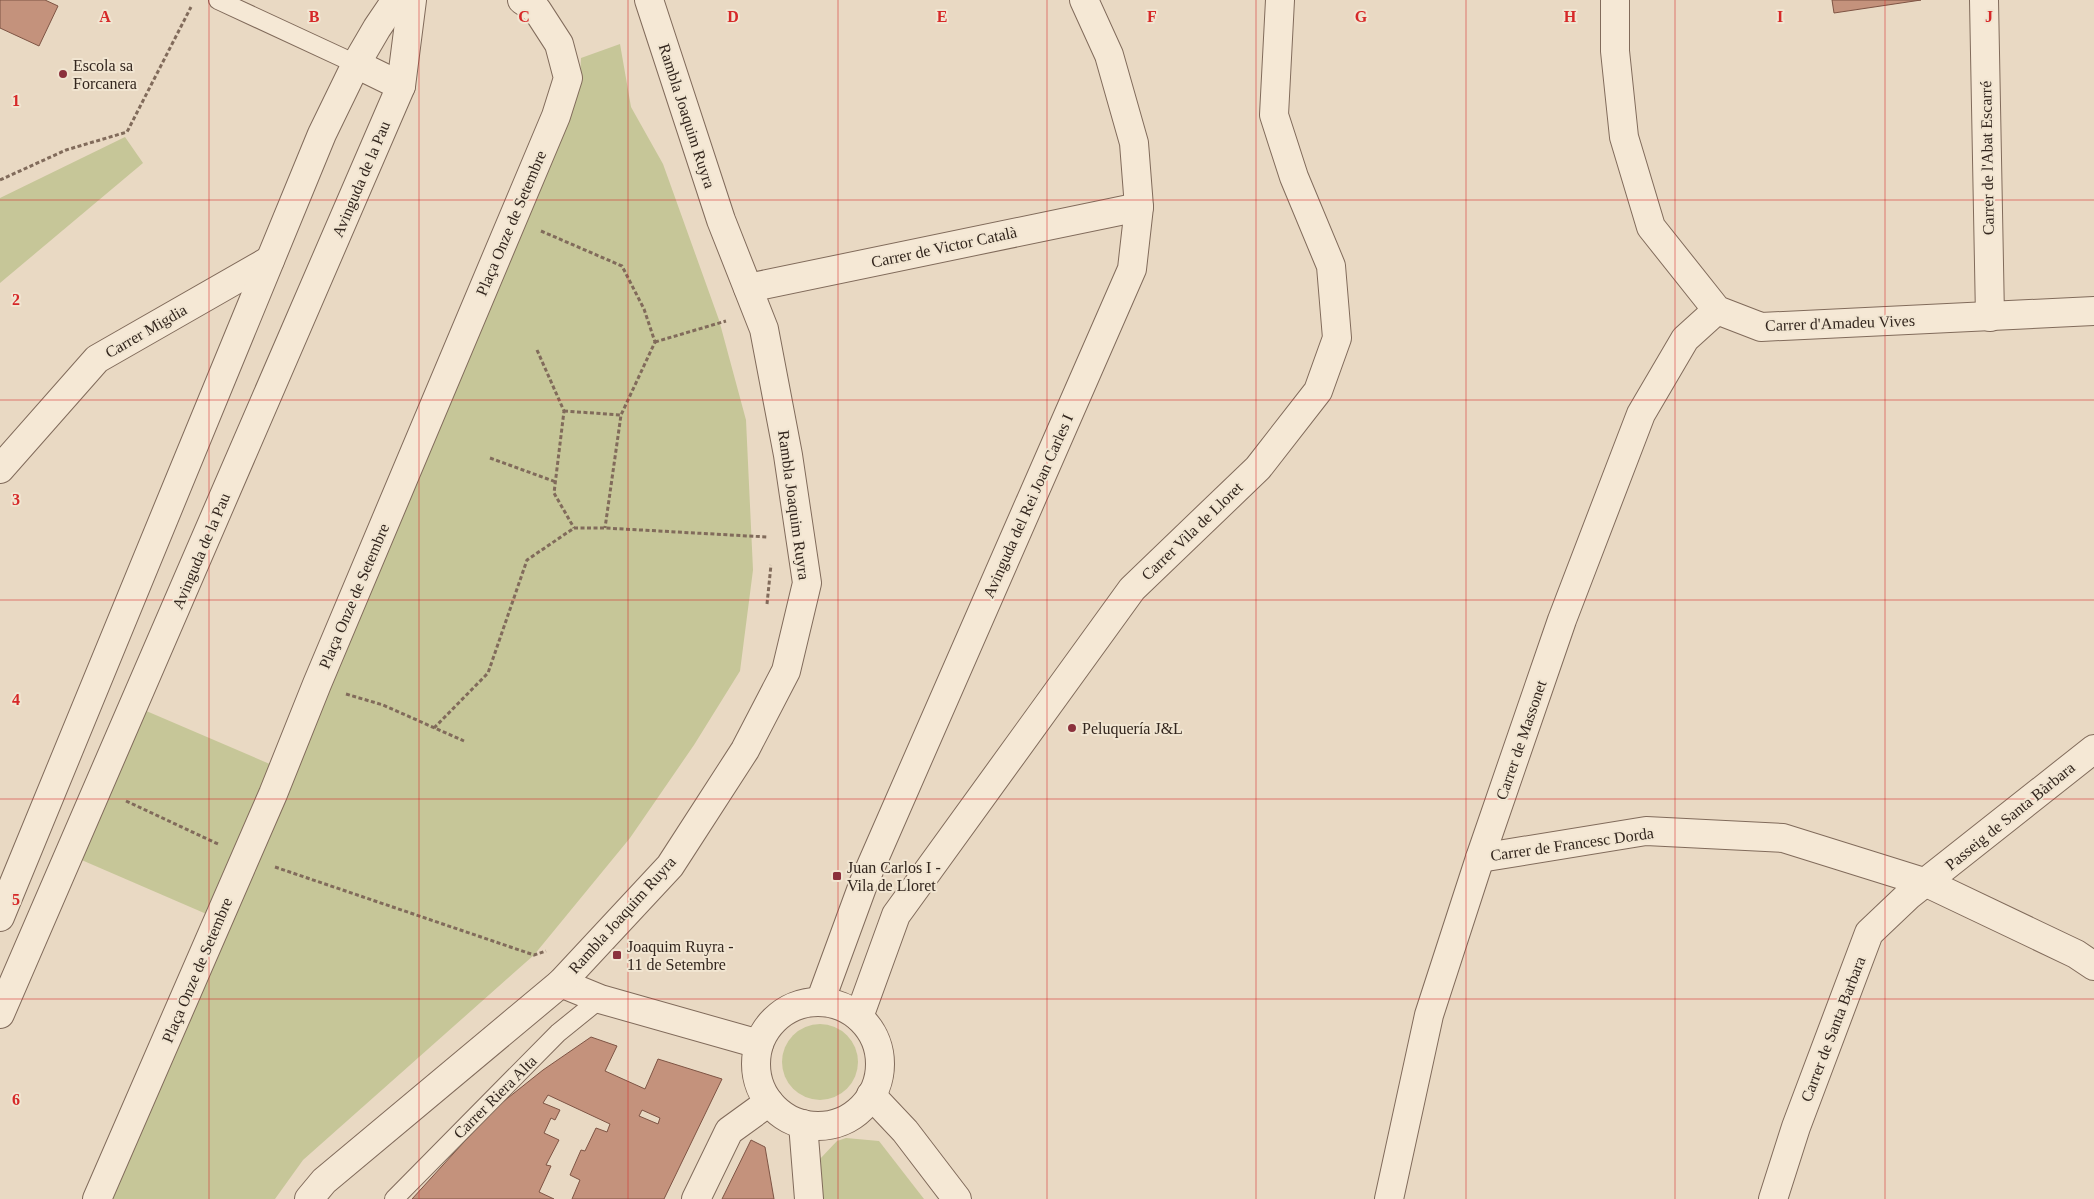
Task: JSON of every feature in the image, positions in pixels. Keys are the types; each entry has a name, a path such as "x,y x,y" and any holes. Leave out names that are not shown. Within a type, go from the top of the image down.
{"street":[{"path":"0,917 322,134 356,64 396,0"},
{"name":"Avinguda de la Pau","path":"0,1014 401,86 412,0"},
{"name":"Plaça Onze de Setembre","path":"98,1199 246,857 317,684 544,148 568,78 559,44 537,10 522,0"},
{"name":"Rambla Joaquim Ruyra","path":"568,975 670,866 745,750 786,671 807,583 788,455 764,329 722,220 650,0"},
{"name":"Avinguda del Rei Joan Carles I","path":"820,1002 864,882 1132,269 1139,207 1134,142 1108,55 1084,0"},
{"name":"Carrer Vila de Lloret","path":"859,1017 896,915 1132,589 1258,468 1318,391 1338,338 1330,266 1294,177 1274,115 1280,0"},
{"name":"Carrer d'Amadeu Vives","path":"1615,0 1616,51 1624,136 1651,228 1718,310 1762,327 2094,311"},
{"name":"Carrer de l'Abat Escarré","path":"1984,0 1990,317"},
{"path":"356,64 401,86"},
{"name":"Carrer de Victor Català","path":"748,288 1139,207"},
{"name":"Carrer Migdia","path":"0,469 98,359 270,260"},
{"name":"Carrer de Massonet","path":"1389,1199 1429,1015 1480,858 1562,620 1641,414 1685,339 1718,310"},
{"name":"Passeig de Santa Bàrbara","path":"1927,883 2094,749"},
{"name":"Carrer de Francesc Dorda","path":"1480,858 1646,830 1783,838 1927,883 2076,954 2094,966"},
{"name":"Carrer de Santa Barbara","path":"1773,1199 1796,1127 1869,933 1908,896 1927,883"},
{"path":"309,1199 324,1181 568,975 600,999 758,1044"},
{"path":"820,1002 834,1004 847,1009 859,1017 872,1034 879,1054 879,1075 871,1096 861,1108 849,1117 834,1124 819,1126 803,1124 790,1119 769,1102 758,1080 756,1056 758,1044 768,1027 783,1013 800,1004 820,1002"},
{"path":"871,1096 905,1131 957,1199"},
{"path":"696,1199 729,1131 769,1102"},
{"path":"803,1124 810,1199"}],"lane":[{"path":"218,0 356,64"},
{"name":"Carrer Riera Alta","path":"394,1199 558,1033 600,999"}],"path":[{"path":"0,180 66,150 127,132 195,0"},
{"path":"513,219 622,266 644,309 655,342 621,416 605,528"},
{"path":"655,342 758,313"},
{"path":"537,350 564,411 554,493 574,528"},
{"path":"564,411 621,416"},
{"path":"490,458 556,482"},
{"path":"434,728 488,673 527,560 574,528 800,538"},
{"path":"766,613 773,537"},
{"path":"317,684 383,705 464,741"},
{"path":"99,788 246,857 534,955 555,948 568,975"}],"green space":[{"path":"620,44 631,107 663,164 719,320 746,420 753,570 740,671 694,745 630,838 534,955 303,1160 275,1199 107,1199 580,80 581,58"},
{"path":"125,137 143,163 0,283 0,198"},
{"path":"137,707 279,768 218,919 70,855"},
{"path":"820,1024 834,1027 847,1035 855,1048 858,1062 855,1076 847,1089 834,1097 820,1100 806,1097 793,1089 785,1076 782,1062 785,1048 793,1035 806,1027"},
{"path":"846,1138 879,1141 924,1199 823,1199 819,1160 837,1141"}],"building":[{"path":"0,0 45,0 58,6 39,46 0,28"},
{"path":"1832,0 1921,0 1834,13"},
{"path":"591,1037 617,1046 605,1071 645,1089 658,1059 722,1079 664,1199 572,1199 580,1180 570,1175 581,1150 585,1151 596,1128 607,1132 610,1124 548,1095 543,1103 560,1110 555,1120 551,1118 544,1133 559,1140 546,1165 551,1166 539,1192 554,1199 412,1199 494,1109 543,1070","holes":["642,1110 660,1118 658,1124 639,1116"]},
{"path":"751,1140 765,1147 774,1199 722,1199"}],"place":[{"name":"Escola sa Forcanera","path":"63,74"},
{"name":"Peluquería J&L","path":"1072,728"},
{"name":"Juan Carlos I - Vila de Lloret","path":"837,876"},
{"name":"Joaquim Ruyra - 11 de Setembre","path":"617,955"}]}
